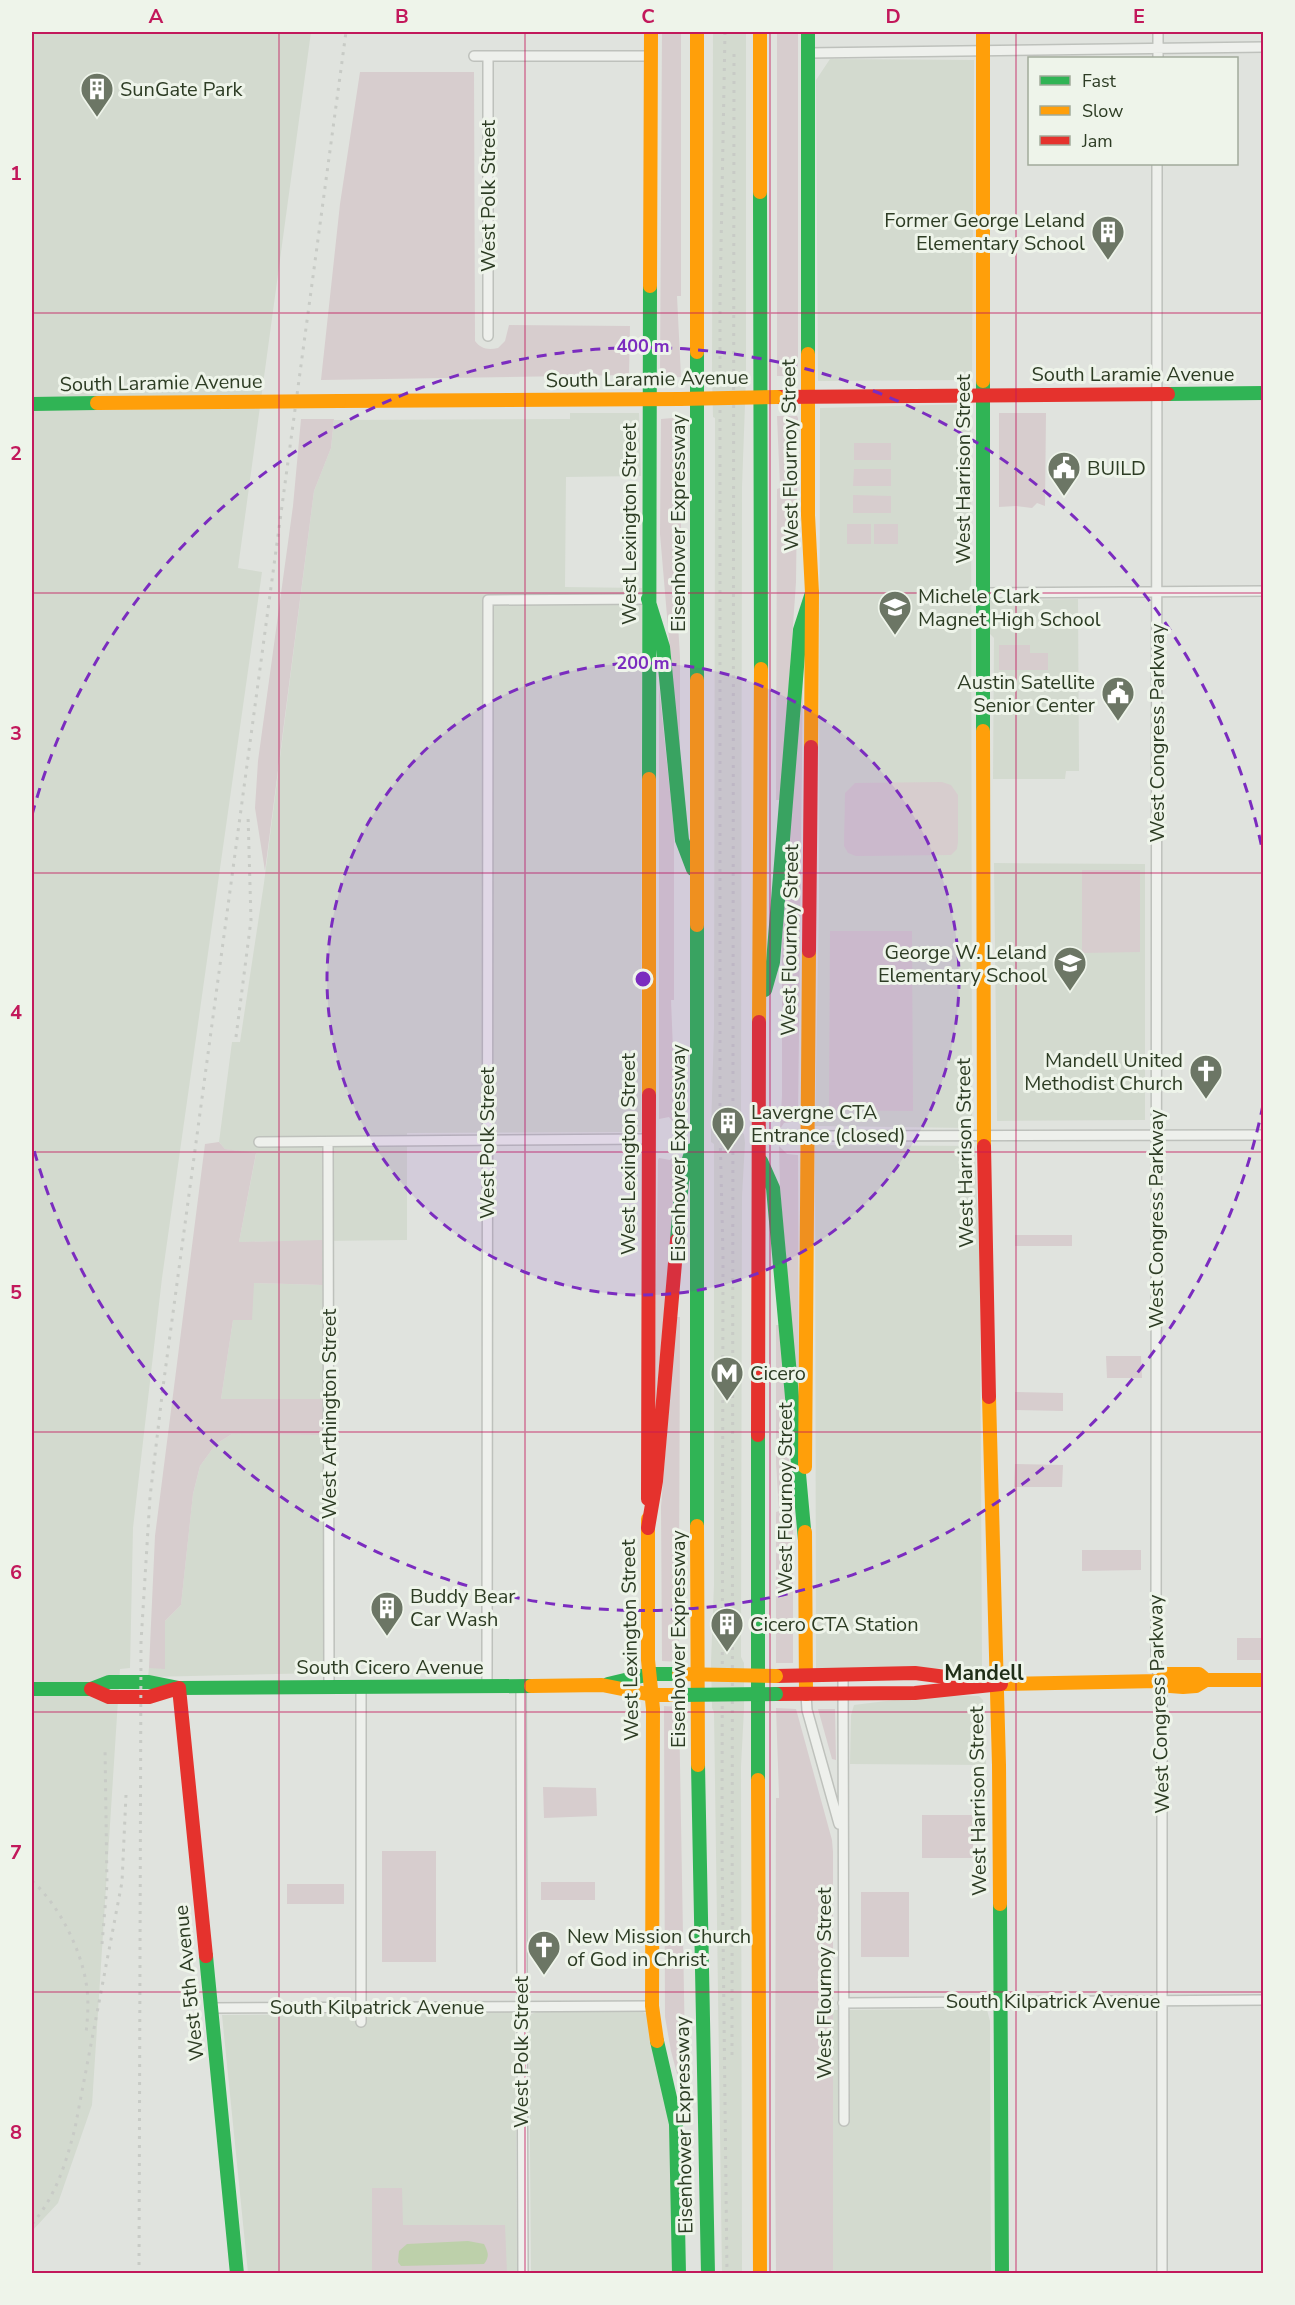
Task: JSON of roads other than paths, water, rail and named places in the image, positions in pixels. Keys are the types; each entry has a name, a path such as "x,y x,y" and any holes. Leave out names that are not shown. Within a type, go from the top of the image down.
{"main road":[{"name":"West Lexington Street","path":"651,32 651,315 648,399 648,1616 652,1695 652,2006 657,2045 673,2100 676,2124 679,2274"},
{"name":"Eisenhower Expressway","path":"697,32 698,1853 708,2274"},
{"path":"759,2274 760,32"},
{"name":"West Flournoy Street","path":"806,1694 807,1136 812,593 808,515 808,32"},
{"name":"West Harrison Street","path":"982,32 984,1137 995,1684 999,1765 1002,2274"},
{"name":"South Laramie Avenue","path":"32,404 1263,393"},
{"path":"759,1011 773,962 800,630 812,593"},
{"path":"648,600 663,647 682,840 697,879"},
{"path":"648,1528 656,1480 682,1182 698,1132"},
{"path":"758,1154 773,1188 805,1540"},
{"name":"South Cicero Avenue","path":"602,1685 650,1674 805,1677 915,1673 995,1684"},
{"name":"South Cicero Avenue","path":"32,1689 91,1689 109,1697 129,1697 149,1696 178,1688 602,1685 652,1695 843,1695 948,1691 995,1684 1159,1681 1167,1687 1200,1686 1206,1680 1263,1680"},
{"name":"West 5th Avenue","path":"178,1688 237,2274"}],"street":[{"path":"1158,32 1158,57"},
{"path":"808,53 1263,47"},
{"path":"474,56 651,56"},
{"name":"West Polk Street","path":"488,56 488,336"},
{"name":"West Congress Parkway","path":"1157,165 1156,1662 1162,1698 1162,2274"},
{"path":"983,593 1263,591"},
{"name":"West Polk Street","path":"488,1686 488,600 648,600"},
{"path":"807,1136 1263,1135"},
{"path":"259,1142 648,1139"},
{"name":"West Arthington Street","path":"328,1142 329,1687"},
{"name":"West Flournoy Street","path":"843,1675 844,2121"},
{"name":"West Polk Street","path":"521,1686 522,2274"},
{"path":"361,1687 361,2022"},
{"name":"West Flournoy Street","path":"806,1694 807,1710 833,1799 843,1844"},
{"name":"South Kilpatrick Avenue","path":"843,2003 1263,2000"},
{"name":"South Kilpatrick Avenue","path":"211,2008 652,2006"}],"railway":[{"path":"139,2274 141,1642 150,1497 346,32"},
{"path":"725,32 720,302 720,1131 723,1255 722,1847 727,2274"},
{"path":"732,2055 734,54"},
{"path":"236,1037 251,920 248,815"},
{"path":"102,1944 107,1884 105,1747"},
{"path":"32,2224 54,2191 75,2128 122,1882 126,1795"},
{"path":"32,1881 59,1914 79,1955 88,1995 86,2033"}],"place":[{"name":"SunGate Park","path":"97,118"},
{"name":"Former George Leland Elementary School","path":"1108,261"},
{"name":"BUILD","path":"1064,497"},
{"name":"Michele Clark Magnet High School","path":"895,636"},
{"name":"Austin Satellite Senior Center","path":"1118,722"},
{"name":"George W. Leland Elementary School","path":"1070,992"},
{"name":"Mandell United Methodist Church","path":"1206,1100"},
{"name":"Lavergne CTA Entrance (closed)","path":"728,1152"},
{"name":"Cicero","path":"727,1402"},
{"name":"Buddy Bear Car Wash","path":"387,1637"},
{"name":"Cicero CTA Station","path":"727,1653"},
{"name":"New Mission Church of God in Christ","path":"544,1976"}],"district":[{"name":"Mandell","path":"984,1673"}]}
